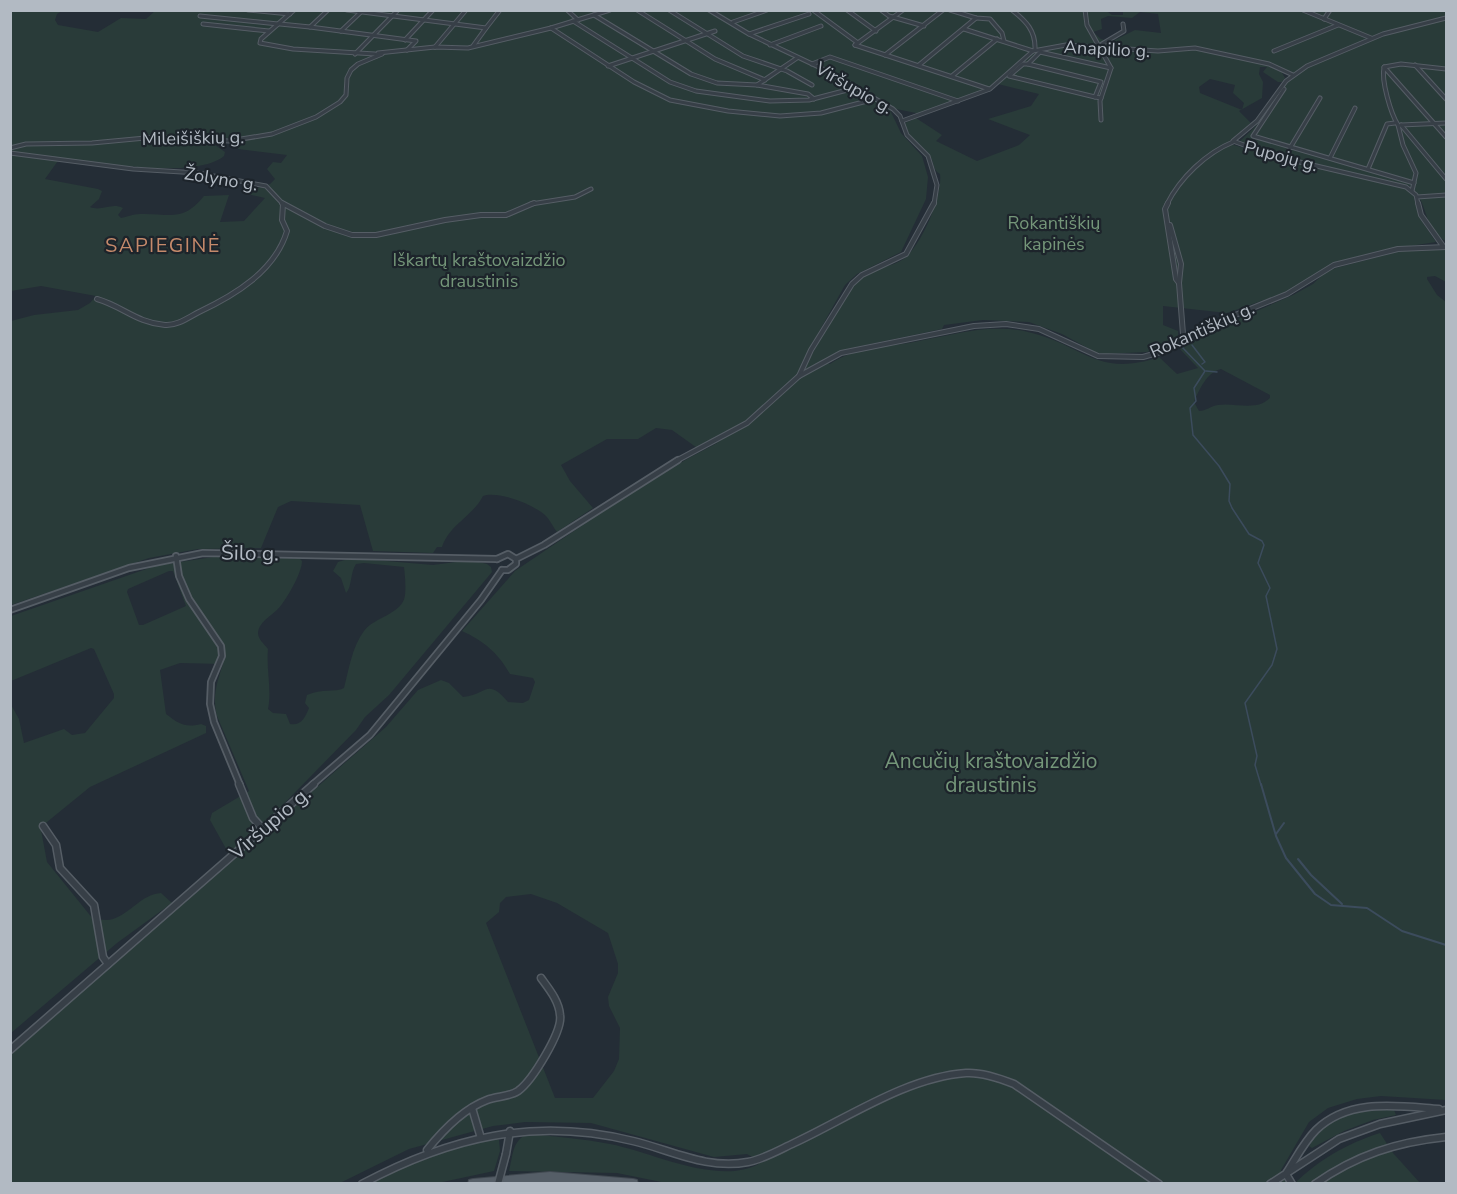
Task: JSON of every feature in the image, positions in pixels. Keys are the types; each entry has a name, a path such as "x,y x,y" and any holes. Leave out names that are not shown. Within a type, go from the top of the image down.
{"main road":[{"path":"473,1184 550,1177 633,1184"}],"street":[{"path":"248,10 290,14"},
{"path":"294,10 260,43 286,48 376,55 435,47 472,47 551,28 610,10"},
{"path":"310,27 328,10"},
{"path":"347,10 486,28"},
{"path":"355,54 398,10"},
{"path":"405,39 433,10"},
{"path":"435,47 466,10"},
{"path":"472,47 500,10"},
{"path":"568,12 574,10"},
{"path":"637,10 715,59 765,80"},
{"path":"669,10 743,56 782,70 813,85"},
{"path":"710,11 717,10"},
{"path":"733,22 766,10"},
{"path":"847,10 876,31"},
{"path":"881,10 894,17 924,26"},
{"path":"856,44 903,10"},
{"path":"885,55 944,10"},
{"path":"951,10 976,18 989,18 1002,33 1004,41"},
{"path":"963,29 1034,51 1035,34 1029,25 1012,10"},
{"path":"1085,10 1087,25 1111,68 1101,98 1101,120"},
{"path":"1304,10 1371,38"},
{"path":"1324,19 1330,10"},
{"path":"341,31 362,11"},
{"name":"Viršupio g.","path":"710,11 770,45 812,64 895,111 907,135 930,160 937,185 934,204 913,245 906,254 862,275 852,284 811,350 800,376"},
{"path":"815,11 856,44 990,89"},
{"path":"568,12 578,20"},
{"path":"749,34 809,14"},
{"path":"594,15 697,76 720,83 757,85 808,94 814,99"},
{"path":"200,16 310,27 416,42 407,50"},
{"path":"919,65 976,18"},
{"name":"Pupojų g.","path":"1412,191 1392,182 1274,156 1233,142 1233,140 1251,128 1266,112 1272,95 1305,66 1411,24 1446,18"},
{"path":"573,21 670,82 696,91 764,101 814,99 856,88"},
{"path":"203,24 270,31"},
{"path":"1098,45 1108,42 1124,31 1123,24"},
{"path":"1274,51 1338,24"},
{"path":"770,45 821,26"},
{"path":"551,28 608,66 663,98 756,115 793,116 821,113 874,99"},
{"path":"608,66 715,31"},
{"path":"952,76 997,39"},
{"name":"Anapilio g.","path":"902,121 990,89 1034,51 1066,45 1098,45 1158,51 1195,48 1269,64 1293,75"},
{"path":"1101,98 1009,76 1023,64 1029,63 1040,52 1111,68"},
{"name":"Mileišiškių g.","path":"10,148 24,144 64,144 155,137 228,141 254,137 324,113 344,98 347,91 347,77 352,68 376,55"},
{"path":"812,64 830,57 958,101"},
{"path":"757,85 797,58"},
{"path":"1024,60 1101,82 1095,97"},
{"path":"1415,65 1446,99"},
{"path":"1384,67 1415,65 1446,69"},
{"path":"1384,67 1446,137"},
{"path":"1384,67 1382,72 1392,101 1390,113 1446,178"},
{"path":"1284,89 1253,136 1414,183"},
{"path":"1290,148 1320,98"},
{"path":"1330,158 1355,108"},
{"path":"1368,168 1387,124 1446,123"},
{"path":"1398,124 1403,145 1416,173 1412,191 1421,215 1445,246"},
{"path":"1187,337 1182,329 1179,283 1181,280 1173,230 1165,209 1175,189 1205,159 1233,142"},
{"name":"Žolyno g.","path":"10,153 133,169 198,173 266,186 283,204 326,226 352,235 376,236 445,220 481,215 506,215 537,202 575,197 591,189"},
{"path":"1416,197 1446,195"},
{"path":"97,299 111,303 134,318 166,325 177,323 231,297 242,290 282,248 287,231 282,220 283,204"},
{"name":"Rokantiškių g.","path":"786,389 800,376 832,357 850,351 985,324 1019,325 1040,329 1089,353 1119,358 1157,353 1187,337 1295,290 1334,265 1398,249 1445,246"},
{"name":"Viršupio g.","path":"10,1050 379,726 481,600 501,570 512,569 516,560 544,545 684,456 747,423 786,389"},
{"name":"Šilo g.","path":"10,610 122,571 176,556 218,552 497,559"},
{"path":"501,570 496,566 497,559 508,554 516,560"},
{"path":"176,556 179,576 189,599 221,646 222,656 210,688 212,717 253,818 263,829"},
{"path":"43,826 56,845 58,863 65,876 94,905 102,957 108,964"},
{"path":"425,1152 459,1117 472,1108 485,1100 518,1092 527,1082 558,1030 561,1020 558,1006 541,978"},
{"path":"362,1184 425,1152 480,1135 510,1131 593,1132 644,1144 702,1163 745,1163 804,1139 924,1082 954,1074 992,1075 1014,1084 1159,1184"},
{"path":"1286,1174 1314,1132 1326,1120 1342,1111 1380,1105 1445,1110"},
{"path":"472,1108 480,1135"},
{"path":"1270,1184 1324,1148 1361,1130 1445,1110"},
{"path":"498,1184 510,1131"},
{"path":"1315,1184 1352,1159 1371,1151 1415,1139 1446,1137"},
{"path":"1286,1174 1292,1184"}],"green space":[{"path":"156,10 1105,10 1112,15 1123,15 1123,10 1446,11 1446,241 1431,227 1419,197 1410,186 1266,152 1239,142 1258,124 1281,88 1296,74 1274,67 1281,71 1285,78 1282,82 1278,82 1263,72 1267,67 1260,67 1259,74 1263,82 1262,98 1242,109 1244,103 1233,93 1235,85 1210,79 1199,87 1200,93 1241,110 1239,111 1251,123 1227,143 1404,188 1414,196 1423,223 1436,242 1378,251 1336,262 1287,292 1227,313 1163,306 1163,325 1178,331 1178,338 1147,352 1104,354 1095,352 1062,334 1029,322 983,320 944,325 942,329 847,349 822,361 830,364 870,349 977,330 1005,329 1025,331 1050,339 1106,362 1138,363 1159,357 1177,374 1198,368 1177,346 1293,295 1313,284 1325,272 1404,250 1446,249 1446,282 1435,276 1427,277 1427,279 1437,295 1446,302 1446,1100 1381,1096 1357,1099 1328,1108 1309,1122 1281,1170 1287,1183 671,1184 617,1173 509,1171 516,1145 527,1134 610,1144 705,1169 743,1170 759,1164 756,1159 747,1154 714,1157 591,1123 525,1122 493,1126 409,1149 340,1183 11,1184 10,1055 386,727 418,690 441,680 449,683 463,697 491,689 508,702 523,703 529,700 535,682 533,678 510,674 490,648 462,631 515,571 602,512 687,459 721,441 700,450 672,430 656,428 638,439 607,439 561,465 570,481 593,508 557,532 546,516 533,507 506,497 489,495 483,496 479,503 455,526 442,547 437,547 433,553 373,551 360,505 291,501 278,507 261,548 198,549 149,558 11,605 11,321 34,315 78,310 90,303 96,296 41,286 11,291 11,11 62,11 57,14 55,20 58,25 98,32 121,18 146,19","holes":["1140,12 1158,14 1161,33 1135,30 1111,42 1101,39 1093,32 1102,29 1101,19 1108,16 1132,18","998,84 1039,94 1031,106 988,119 1030,135 1019,145 977,161 936,141 942,135 916,118 905,123 906,129 928,153 935,169 940,174 938,195 929,221 909,254 902,260 867,274 851,288 811,356 806,355 845,285 857,274 901,252 926,199 928,177 922,156 901,133 890,110 921,114 990,90","219,138 239,138 238,149 287,155 281,163 273,162 267,169 275,179 270,184 243,193 265,198 244,221 220,222 229,195 204,196 189,210 175,215 137,214 121,218 118,215 123,208 119,206 90,207 99,199 102,191 45,179 60,158 145,168 191,167 210,163 224,156 225,152 215,145 215,141","1221,369 1270,395 1270,398 1258,405 1224,404 1199,411 1194,402 1204,382","531,894 557,903 608,933 618,964 618,973 608,997 609,1006 620,1028 619,1059 614,1071 593,1098 555,1098 486,923 499,912 500,903 506,897"]},
{"path":"213,557 298,557 302,561 298,577 288,595 279,608 261,624 258,633 268,649 268,709 273,713 286,714 290,724 297,724 307,712 309,708 305,703 307,695 344,688 349,666 360,637 374,622 399,607 405,595 404,567 356,564 346,593 341,578 333,571 338,562 351,558 433,565 471,560 487,564 491,567 492,572 389,695 365,717 356,730 268,820 229,854 210,820 212,813 249,791 217,716 216,690 223,664 180,663 160,670 166,714 182,724 206,726 206,733 90,787 47,822 41,830 47,862 93,919 113,919 154,894 161,893 172,903 117,943 11,1033 10,703 19,719 24,743 64,729 72,735 85,733 114,698 114,694 94,649 91,648 11,681 11,616 155,566","holes":["173,571 186,606 139,625 127,592 128,589"]},
{"path":"1382,1109 1394,1110 1396,1115 1373,1120 1344,1131 1312,1148 1309,1146 1322,1129 1340,1118 1350,1114"},
{"path":"1380,1133 1393,1153 1420,1183 1294,1184 1334,1153"},
{"path":"493,1138 499,1140 500,1151 494,1171 438,1183 370,1184 430,1156"}],"waterway":[{"path":"1192,345 1205,362 1202,364"},
{"path":"1182,347 1205,371 1194,388 1196,401 1190,408 1193,435 1219,466 1230,484 1229,501 1232,508 1249,534 1262,541 1264,545 1258,563 1270,588 1266,596 1277,649 1272,665 1245,703 1257,756 1255,765 1261,785"},
{"path":"1206,371 1217,372"},
{"path":"1261,784 1276,836 1286,858 1315,894 1331,905 1367,908 1402,931 1446,945"},
{"path":"1276,834 1284,823"},
{"path":"1298,859 1311,875 1342,904"}],"district":[{"name":"SAPIEGINĖ","path":"163,245"}],"park label":[{"name":"Rokantiškių kapinės","path":"1054,233"},
{"name":"Iškartų kraštovaizdžio draustinis","path":"479,270"},
{"name":"Ancučių kraštovaizdžio draustinis","path":"991,773"}]}
